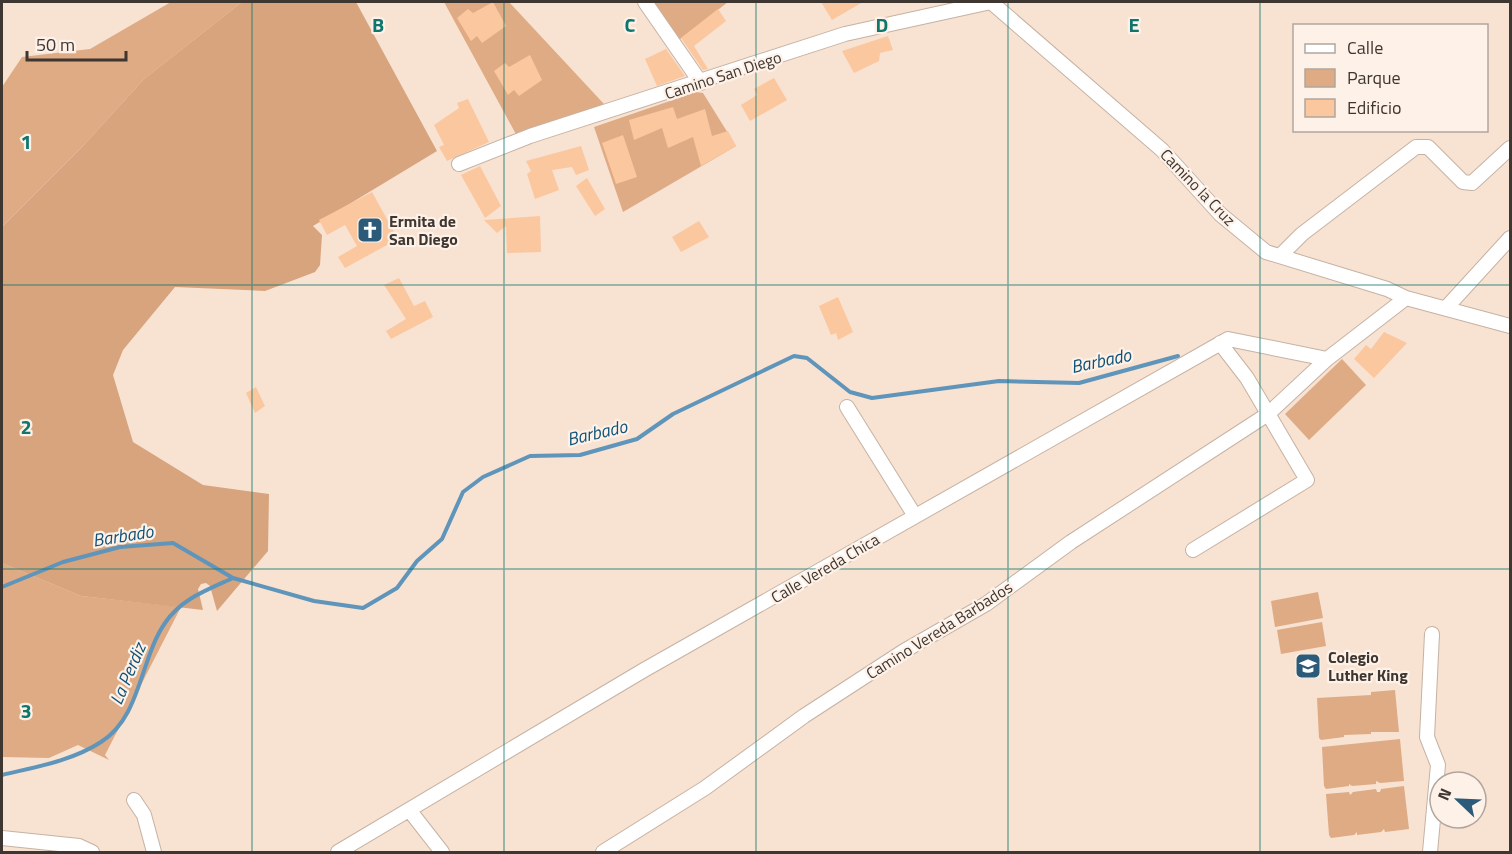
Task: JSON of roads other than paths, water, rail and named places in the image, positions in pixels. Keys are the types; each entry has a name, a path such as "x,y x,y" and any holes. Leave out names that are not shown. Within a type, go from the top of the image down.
{"street":[{"path":"645,2 701,83"},
{"name":"Camino San Diego","path":"459,164 530,136 701,83 845,34 991,2"},
{"name":"Camino la Cruz","path":"991,2 1162,150 1220,214 1266,252 1387,289 1406,298 1510,326"},
{"path":"1280,256 1302,234 1416,147 1428,147 1463,182 1472,183 1510,148"},
{"path":"1446,308 1510,238"},
{"name":"Camino Vereda Barbados","path":"603,852 705,788 804,716 887,662 986,604 1071,542 1268,414 1327,359 1406,298"},
{"name":"Calle Vereda Chica","path":"338,852 644,670 1228,339 1327,359"},
{"path":"1193,550 1307,480 1247,378 1220,343"},
{"path":"846,406 915,516"},
{"path":"1430,852 1437,765 1427,737 1432,634"},
{"path":"134,800 144,815 154,852"},
{"path":"410,811 442,852"},
{"path":"2,838 79,846 92,852"}],"waterway":[{"name":"Barbado","path":"2,587 63,562 120,547 173,543 233,578 314,601 363,608 397,588 417,561 442,539 463,492 483,477 530,456 580,455 637,439 673,414 794,356 807,358 850,392 872,398 999,381 1079,383 1178,356"},
{"name":"La Perdiz","path":"2,775 53,763 78,754 101,742 114,731 132,703 157,637 171,615 195,596 233,578"}],"place":[{"name":"Ermita de San Diego","path":"370,230"},
{"name":"Colegio Luther King","path":"1308,666"}]}
